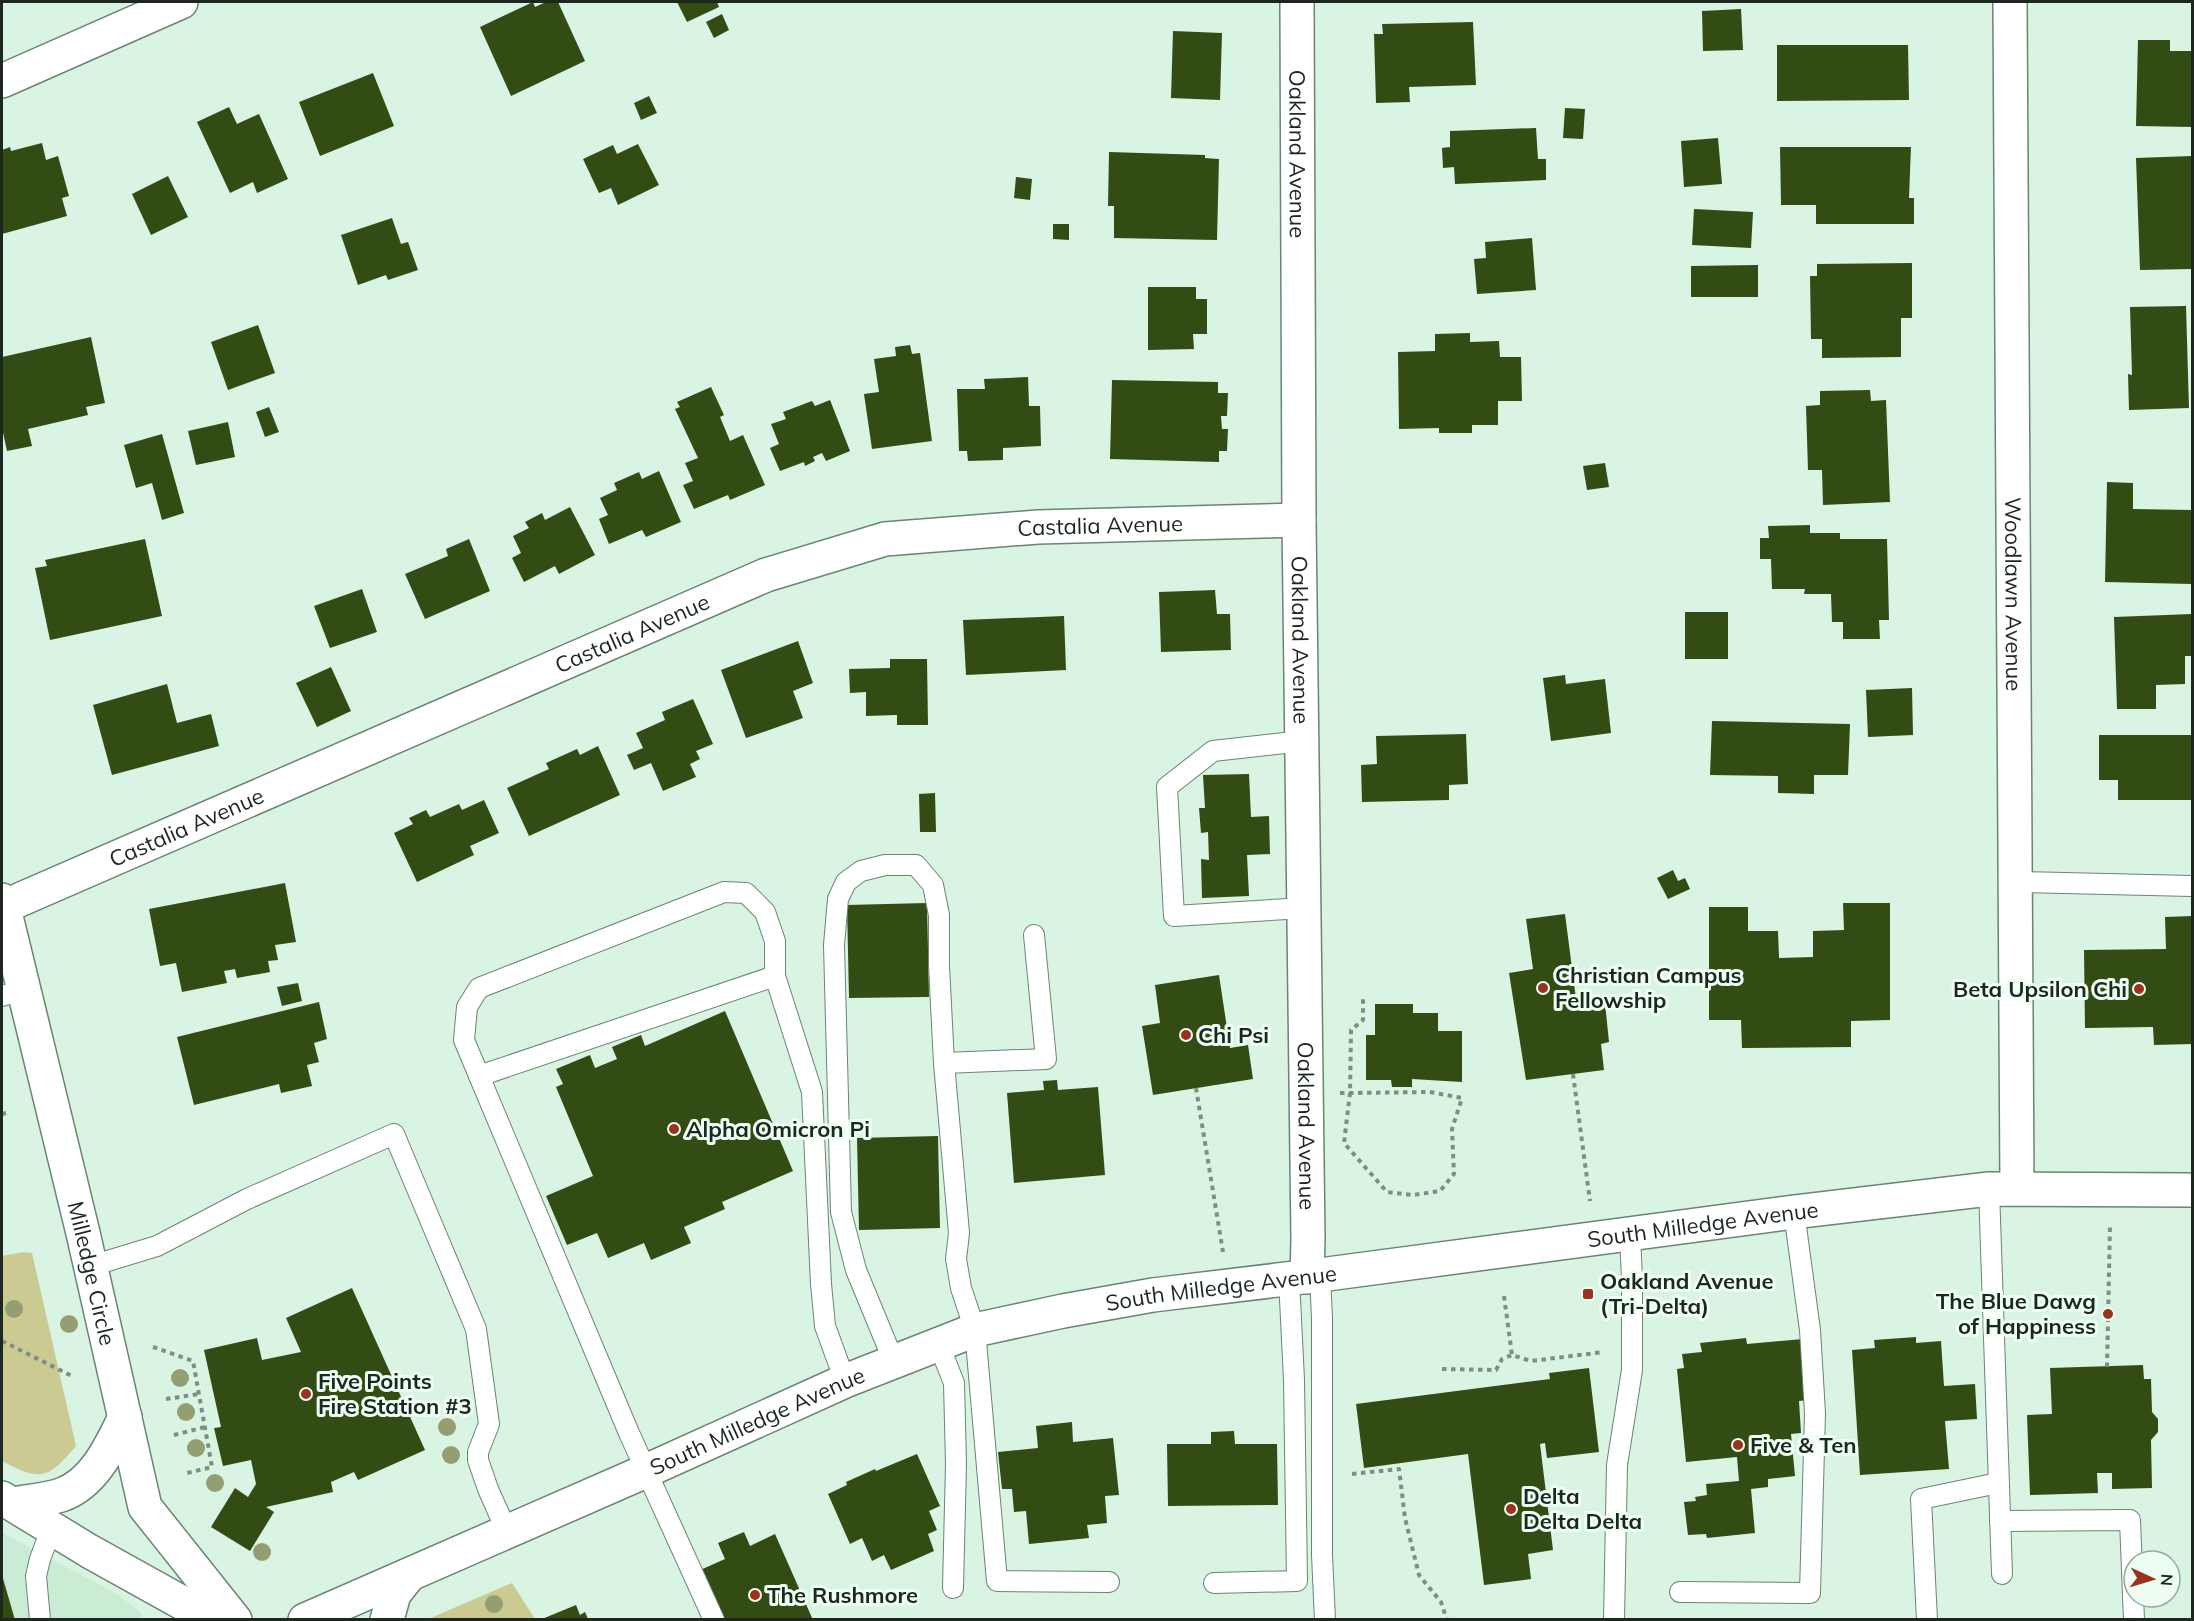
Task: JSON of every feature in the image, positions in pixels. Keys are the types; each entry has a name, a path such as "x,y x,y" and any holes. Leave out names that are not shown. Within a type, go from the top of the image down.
{"street":[{"path":"2,81 123,14 181,2"},
{"name":"Oakland Avenue","path":"1297,2 1299,520 1307,1094 1305,1277"},
{"name":"Woodlawn Avenue","path":"2003,1189 2016,882 2010,2"},
{"name":"Castalia Avenue","path":"2,904 766,575 885,539 1038,527 1299,520"},
{"name":"Milledge Circle","path":"2,904 12,993 91,1266 145,1507 235,1620"},
{"name":"South Milledge Avenue","path":"304,1620 646,1471 845,1381 975,1330 1153,1295 1794,1212 2003,1189 2193,1190"},
{"path":"8,1502 61,1495 77,1487 107,1453 125,1417"},
{"path":"8,1502 213,1620"},
{"path":"387,1620 394,1594 409,1575"}],"lane":[{"path":"1302,741 1213,751 1167,788 1174,916 1304,908"},
{"path":"894,1362 856,1270 841,1212 834,945 838,898 846,882 861,871 885,865 916,865 933,885 939,915 944,1063 958,1233 956,1259 961,1288 975,1330 997,1581 1109,1582"},
{"path":"2016,882 2193,886"},
{"path":"714,1620 646,1471 464,1040 467,1007 479,987 724,892 747,893 765,912 775,941 775,976 812,1092 825,1326 845,1381"},
{"path":"944,1063 1046,1059 1034,935"},
{"path":"479,1076 775,976"},
{"path":"91,1266 157,1246 247,1199 394,1134 476,1329 489,1424 478,1452 478,1460 507,1532"},
{"path":"2002,1574 1998,1483 2003,1189"},
{"path":"1680,1592 1810,1593 1815,1413 1810,1330 1794,1212"},
{"path":"1614,1620 1617,1465 1632,1370 1629,1234"},
{"path":"1215,1583 1297,1581 1294,1380 1305,1277"},
{"path":"1305,1277 1322,1318 1322,1555 1325,1620"},
{"path":"939,1345 954,1383 956,1464 953,1588"},
{"path":"1927,1620 1921,1498 1998,1483"},
{"path":"2000,1521 2130,1520 2134,1620"},
{"path":"40,1620 36,1576 51,1527"}],"path":[{"path":"1307,1094 1350,1093 1430,1092 1462,1098 1452,1129 1454,1174 1440,1191 1413,1195 1387,1192 1344,1143 1350,1093 1351,1030 1363,1020 1363,996"},
{"path":"1573,1074 1590,1201"},
{"path":"1196,1088 1223,1253"},
{"path":"2107,1366 2110,1226"},
{"path":"1504,1296 1512,1355"},
{"path":"2,1341 72,1376"},
{"path":"153,1347 193,1361 212,1467 183,1474"},
{"path":"1442,1369 1496,1370 1502,1359 1512,1355 1531,1361 1632,1349"},
{"path":"166,1400 199,1394"},
{"path":"174,1435 205,1428"},
{"path":"1373,1471 1399,1469 1405,1518 1419,1575 1441,1602 1447,1620"}],"shaded area":[{"path":"32,1253 76,1446 51,1471 43,1474 26,1472 2,1461 2,1256"},
{"path":"2,1533 117,1594 140,1612 143,1619 2,1619"},
{"path":"512,1583 535,1619 429,1619 433,1617"}],"building":[{"path":"533,2 535,7 546,2 558,2 585,61 511,96 480,27"},
{"path":"677,2 717,2 719,7 687,22"},
{"path":"1741,9 1743,50 1703,51 1702,11"},
{"path":"722,14 729,30 714,38 706,22"},
{"path":"1473,22 1476,85 1409,87 1410,102 1376,103 1374,34 1383,34 1382,24"},
{"path":"1173,31 1222,33 1220,100 1171,98"},
{"path":"2138,40 2170,40 2170,51 2192,51 2192,127 2136,126"},
{"path":"1777,45 1908,45 1909,100 1777,101"},
{"path":"373,73 394,126 320,156 299,102"},
{"path":"649,96 657,113 641,120 634,103"},
{"path":"229,107 237,124 259,114 288,179 257,193 253,182 230,193 197,122"},
{"path":"1565,108 1585,109 1583,139 1563,138"},
{"path":"1536,128 1538,159 1546,159 1546,180 1455,184 1454,167 1443,168 1442,148 1450,147 1450,131"},
{"path":"1718,138 1722,184 1684,187 1681,141"},
{"path":"42,143 46,160 58,156 69,196 62,198 67,216 2,234 2,150 10,147 11,151"},
{"path":"638,144 659,185 618,205 611,188 599,193 583,159 613,145 617,154"},
{"path":"1780,147 1911,147 1909,198 1914,198 1914,224 1816,224 1816,205 1781,205"},
{"path":"1109,152 1205,155 1205,158 1219,159 1217,240 1114,238 1114,206 1108,206"},
{"path":"2192,156 2192,269 2140,270 2136,158"},
{"path":"168,176 188,217 151,235 132,194"},
{"path":"1016,177 1032,179 1030,200 1014,198"},
{"path":"1694,209 1753,212 1751,248 1692,245"},
{"path":"392,218 401,244 408,242 418,270 388,280 386,275 358,285 341,235"},
{"path":"1053,224 1069,224 1069,240 1053,239"},
{"path":"1532,238 1536,290 1477,294 1474,259 1486,258 1485,242"},
{"path":"1912,263 1912,318 1901,318 1901,357 1822,358 1822,339 1811,339 1810,276 1817,276 1817,264"},
{"path":"1758,265 1758,297 1691,297 1691,266"},
{"path":"1148,287 1196,287 1196,299 1207,299 1207,334 1193,334 1194,349 1148,350"},
{"path":"2186,306 2189,408 2129,410 2128,374 2132,375 2130,307"},
{"path":"258,325 275,373 228,390 211,342"},
{"path":"1470,333 1470,342 1499,341 1500,357 1521,357 1522,401 1498,401 1498,425 1472,425 1472,433 1439,433 1439,428 1399,429 1398,352 1435,351 1435,334"},
{"path":"91,337 105,403 86,407 88,415 28,429 32,446 7,451 2,428 2,357"},
{"path":"910,345 912,354 920,353 932,441 872,449 864,394 879,392 874,359 896,356 895,347"},
{"path":"1028,377 1029,406 1040,406 1041,446 1003,448 1003,460 968,461 967,451 959,451 957,389 985,389 984,379"},
{"path":"1112,380 1218,382 1218,393 1228,393 1227,416 1221,416 1222,429 1228,429 1227,451 1219,451 1219,462 1110,459"},
{"path":"711,387 724,415 720,417 730,441 743,435 765,485 730,500 728,495 694,509 683,485 693,481 685,463 698,458 675,409 680,407 677,402"},
{"path":"1870,390 1871,401 1886,400 1890,502 1823,505 1822,470 1808,470 1806,406 1820,405 1820,391"},
{"path":"830,400 850,451 826,461 822,453 813,457 815,461 805,466 804,462 780,471 770,448 779,444 771,424 786,419 783,412 812,401 815,406"},
{"path":"269,407 279,432 265,437 256,412"},
{"path":"228,422 235,457 196,465 188,431"},
{"path":"162,434 184,513 162,520 152,483 136,488 124,445"},
{"path":"1605,463 1609,487 1587,490 1583,466"},
{"path":"659,471 681,522 646,537 642,530 609,544 599,519 608,515 600,498 617,490 614,483 639,472 642,479"},
{"path":"2107,482 2133,483 2133,509 2192,510 2192,584 2105,582"},
{"path":"570,507 595,555 559,574 555,566 524,582 512,558 521,553 513,536 529,528 525,522 542,513 545,520"},
{"path":"1810,525 1810,533 1840,533 1840,539 1887,539 1889,620 1879,620 1880,639 1843,639 1843,622 1832,622 1831,594 1804,594 1805,589 1772,589 1771,559 1760,559 1760,538 1769,538 1768,526"},
{"path":"145,539 162,616 50,640 35,568 47,566 45,560"},
{"path":"469,539 490,591 425,619 405,574 448,556 446,549"},
{"path":"362,589 377,632 330,648 314,606"},
{"path":"1215,590 1217,614 1230,614 1231,650 1161,652 1159,592"},
{"path":"1685,612 1728,612 1728,659 1685,659"},
{"path":"2192,614 2192,656 2185,656 2185,684 2156,685 2156,709 2117,709 2114,617"},
{"path":"1064,616 1066,670 966,675 963,620"},
{"path":"798,641 813,683 793,691 803,718 746,738 721,670"},
{"path":"890,659 927,659 928,725 897,725 897,715 866,716 866,692 850,693 849,669 890,668"},
{"path":"331,667 351,711 317,727 296,683"},
{"path":"1565,675 1566,684 1605,679 1611,733 1551,741 1543,678"},
{"path":"167,684 177,723 211,714 219,746 112,775 93,705"},
{"path":"1912,688 1913,735 1868,737 1866,690"},
{"path":"693,699 713,744 696,751 700,759 690,764 696,777 663,791 651,763 634,770 627,755 643,748 636,733 665,720 662,712"},
{"path":"1712,721 1850,724 1848,775 1814,775 1814,794 1778,793 1778,776 1710,775"},
{"path":"1466,734 1468,784 1449,785 1449,800 1362,802 1361,765 1377,764 1376,736"},
{"path":"2099,735 2192,735 2192,800 2118,800 2118,780 2099,780"},
{"path":"598,746 620,795 529,836 507,788 549,769 546,763 577,749 580,755"},
{"path":"1249,774 1251,817 1269,816 1270,854 1247,855 1249,896 1202,898 1201,859 1209,860 1208,832 1201,833 1199,808 1205,808 1203,775"},
{"path":"935,793 936,832 920,832 919,794"},
{"path":"484,800 499,833 470,846 474,855 417,882 394,833 413,824 409,818 426,810 430,817 459,804 462,810"},
{"path":"1673,870 1678,881 1685,878 1690,889 1668,899 1657,878"},
{"path":"285,883 296,942 275,945 278,960 268,961 270,972 237,978 235,969 224,971 227,983 182,992 176,963 160,966 149,909"},
{"path":"927,903 929,997 849,998 847,905"},
{"path":"1843,903 1890,903 1890,1020 1851,1021 1851,1047 1742,1048 1741,1020 1709,1020 1709,907 1748,907 1748,931 1778,931 1779,958 1813,957 1813,931 1844,930"},
{"name":"Christian Campus Fellowship","path":"1565,914 1577,1007 1605,1003 1609,1042 1601,1044 1604,1070 1526,1080 1509,973 1533,969 1526,919"},
{"name":"Beta Upsilon Chi","path":"2192,916 2192,1044 2154,1045 2153,1027 2085,1028 2084,950 2166,949 2165,917"},
{"name":"Chi Psi","path":"1219,975 1230,1048 1248,1045 1253,1079 1153,1095 1142,1026 1160,1023 1155,985"},
{"path":"298,983 302,1001 282,1006 277,987"},
{"path":"319,1002 327,1039 314,1043 319,1062 307,1065 312,1086 281,1093 279,1084 194,1105 177,1037"},
{"path":"1375,1004 1413,1004 1413,1013 1438,1013 1438,1031 1462,1031 1462,1082 1412,1079 1412,1087 1392,1087 1391,1080 1366,1080 1366,1035 1375,1035"},
{"name":"Alpha Omicron Pi","path":"725,1011 793,1171 722,1202 725,1209 684,1227 691,1243 651,1260 644,1243 608,1258 597,1233 567,1245 546,1196 593,1176 556,1087 563,1084 556,1069 590,1055 595,1068 617,1059 612,1047 641,1035 645,1046"},
{"path":"1057,1080 1058,1090 1098,1087 1105,1175 1014,1183 1007,1093 1044,1090 1043,1081"},
{"path":"938,1136 940,1228 859,1230 857,1138"},
{"name":"Five Points Fire Station #3","path":"352,1288 425,1450 358,1480 354,1472 331,1482 333,1492 266,1507 274,1512 250,1551 211,1527 235,1488 248,1497 256,1484 251,1460 223,1466 214,1428 221,1427 204,1350 257,1338 262,1360 301,1352 286,1318"},
{"path":"1916,1337 1916,1343 1941,1341 1944,1386 1975,1384 1977,1419 1945,1421 1949,1469 1860,1475 1852,1350 1875,1348 1874,1340"},
{"name":"Five & Ten","path":"1746,1338 1747,1344 1803,1339 1809,1400 1799,1401 1801,1433 1791,1434 1795,1476 1768,1479 1768,1487 1751,1489 1755,1533 1707,1538 1706,1534 1688,1535 1684,1502 1696,1501 1695,1497 1707,1495 1706,1484 1739,1481 1737,1457 1686,1462 1677,1369 1684,1368 1682,1354 1702,1352 1700,1343"},
{"path":"2143,1365 2144,1379 2151,1379 2152,1412 2158,1419 2158,1432 2151,1440 2152,1488 2112,1489 2112,1473 2097,1473 2098,1493 2030,1495 2027,1415 2052,1414 2050,1368"},
{"name":"Delta Delta Delta","path":"1589,1368 1599,1452 1547,1458 1545,1443 1540,1444 1553,1550 1528,1554 1531,1579 1484,1585 1468,1454 1364,1468 1356,1404 1550,1379 1549,1373"},
{"path":"1072,1422 1073,1442 1113,1438 1119,1495 1105,1496 1107,1523 1087,1525 1089,1538 1029,1544 1026,1511 1014,1512 1012,1489 1002,1489 998,1452 1038,1448 1036,1426"},
{"path":"1234,1431 1235,1444 1277,1444 1278,1505 1168,1506 1167,1444 1211,1444 1211,1432"},
{"path":"917,1454 940,1506 929,1511 937,1530 928,1534 934,1551 891,1570 884,1555 872,1561 862,1538 850,1544 828,1494 847,1485 846,1482"},
{"name":"The Rushmore","path":"744,1532 750,1546 775,1534 813,1620 719,1620 698,1571 725,1559 718,1543"},
{"path":"2,1575 15,1620 2,1620"},
{"path":"576,1605 580,1615 585,1612 588,1619 542,1619"}],"place":[{"name":"Christian Campus Fellowship","path":"1543,988"},
{"name":"Beta Upsilon Chi","path":"2139,989"},
{"name":"Chi Psi","path":"1186,1035"},
{"name":"Alpha Omicron Pi","path":"674,1129"},
{"name":"Oakland Avenue (Tri-Delta)","path":"1588,1294"},
{"name":"The Blue Dawg of Happiness","path":"2108,1314"},
{"name":"Five Points Fire Station #3","path":"306,1394"},
{"name":"Five & Ten","path":"1738,1445"},
{"name":"Delta Delta Delta","path":"1511,1509"},
{"name":"The Rushmore","path":"755,1595"}]}
